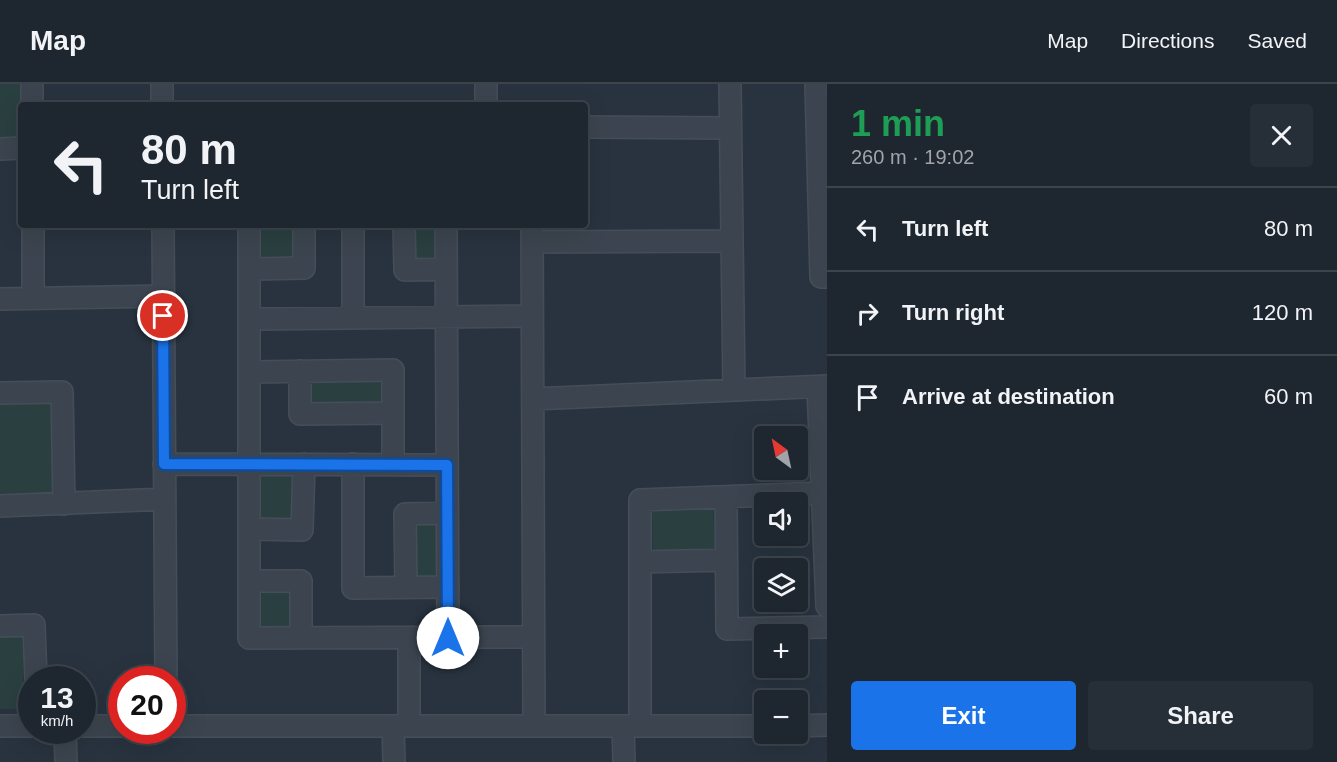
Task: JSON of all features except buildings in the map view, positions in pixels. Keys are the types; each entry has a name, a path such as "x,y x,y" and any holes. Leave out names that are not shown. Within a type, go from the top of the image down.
{"street":[{"path":"32,84 33,102"},
{"path":"162,84 162,102"},
{"path":"486,84 486,102"},
{"path":"730,84 734,390"},
{"path":"816,84 822,126 821,277 827,277"},
{"path":"588,128 730,128"},
{"path":"0,149 18,148"},
{"path":"33,228 33,298"},
{"path":"163,228 166,666"},
{"path":"249,228 249,638 533,638"},
{"path":"249,269 304,268 304,228"},
{"path":"353,228 353,318"},
{"path":"404,228 405,270 446,269"},
{"path":"446,228 448,638"},
{"path":"534,726 532,233 732,241"},
{"path":"0,299 163,296"},
{"path":"249,319 532,316"},
{"path":"249,372 393,370 393,465"},
{"path":"300,371 300,414 393,413"},
{"path":"532,399 822,387 822,493 827,606"},
{"path":"0,393 62,392 64,504"},
{"path":"164,464 447,465"},
{"path":"249,529 302,530 304,464"},
{"path":"353,464 353,588 448,587"},
{"path":"624,762 631,726 640,562 640,500 822,493"},
{"path":"726,497 727,629 827,627"},
{"path":"0,506 165,499"},
{"path":"406,587 405,514 447,513"},
{"path":"640,562 726,560"},
{"path":"249,581 301,581 301,638"},
{"path":"0,626 34,625 35,666"},
{"path":"394,762 401,726 409,638"},
{"path":"808,726 827,725"},
{"path":"0,726 18,726"},
{"path":"186,726 754,726"},
{"path":"65,744 66,762"}],"green space":[{"path":"0,84 20,84 18,140 0,140"},
{"path":"258,228 298,228 298,263 259,264"},
{"path":"410,228 439,228 438,266 409,266"},
{"path":"385,376 386,406 304,408 304,377"},
{"path":"0,401 54,401 54,497 0,497"},
{"path":"258,471 298,472 297,524 257,523"},
{"path":"713,506 715,551 653,554 652,509"},
{"path":"411,522 442,522 442,578 411,578"},
{"path":"257,588 296,588 297,631 257,631"},
{"path":"0,636 25,636 24,666 18,666 18,709 0,709"}],"route":[{"path":"163,316 164,464 447,465 448,638"}]}
